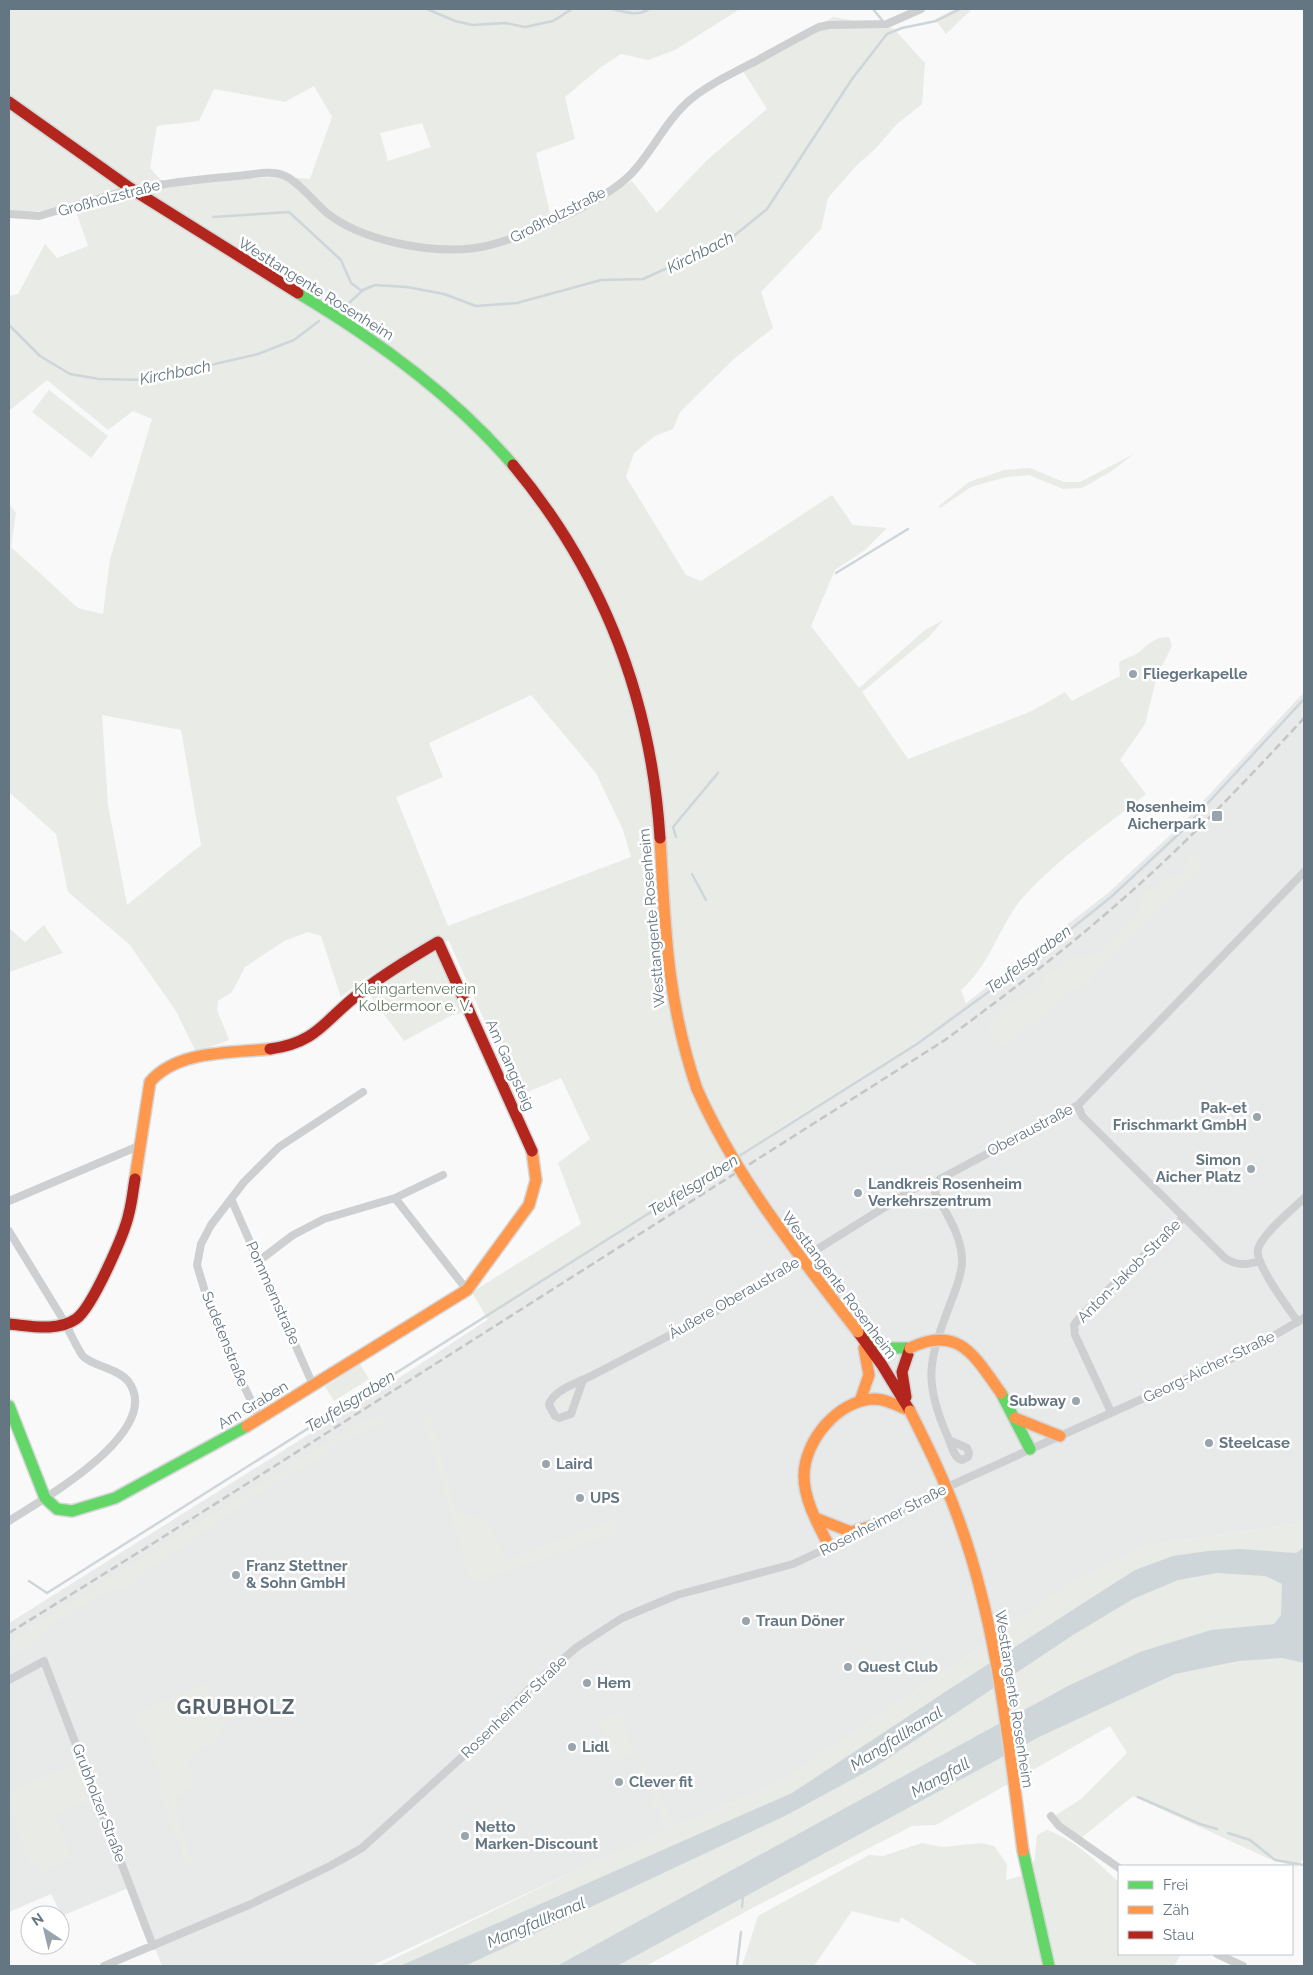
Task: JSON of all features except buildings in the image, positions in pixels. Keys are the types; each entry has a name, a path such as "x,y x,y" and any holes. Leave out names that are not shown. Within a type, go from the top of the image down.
{"main road":[{"name":"Westtangente Rosenheim","path":"9,102 47,132 149,202 335,315 390,354 459,411 511,465 564,535 606,614 638,696 650,752 659,831 669,978 678,1027 697,1089 725,1150 752,1193 882,1365 910,1411 937,1462 964,1530 992,1640 1023,1851 1049,1966"},
{"name":"Am Gangsteig","path":"140,1145 152,1077 172,1064 216,1053 273,1050 309,1038 349,1002 390,970 438,942 533,1154 538,1171 536,1189 529,1205 467,1290"},
{"path":"9,1324 44,1328 66,1324 78,1318 104,1275 129,1215 140,1145"},
{"name":"Am Graben","path":"45,1498 58,1509 72,1511 115,1498 260,1418 467,1290"},
{"path":"858,1332 886,1349 893,1351 910,1348 934,1337 942,1337 959,1343 976,1360 1001,1393 1030,1449"},
{"path":"858,1332 870,1366 866,1389 860,1401"},
{"path":"910,1348 903,1360 901,1372 910,1411"},
{"path":"830,1548 806,1490 804,1476 805,1461 815,1437 829,1421 860,1401 884,1400 910,1411"},
{"path":"9,1406 45,1498"},
{"path":"1015,1418 1060,1436"},
{"path":"818,1519 851,1532 872,1526"}],"street":[{"name":"Großholzstraße","path":"9,214 39,216 118,193 180,181 254,174 284,175 329,215 383,239 419,246 458,249 487,246 522,235 582,205 623,181 644,158 668,122 684,106 729,75 820,28 829,25 887,24 921,9"},
{"name":"Oberaustraße","path":"934,1184 1078,1105 1304,872"},
{"name":"Sudetenstraße","path":"260,1418 212,1315 198,1265 201,1244 211,1225 232,1201 244,1182 279,1147 363,1092"},
{"path":"1078,1105 1082,1116 1184,1217"},
{"path":"9,1201 140,1145"},
{"path":"260,1260 293,1235 324,1219 395,1198 443,1175"},
{"name":"Äußere Oberaustraße","path":"583,1380 571,1414 559,1418 555,1416 550,1409 552,1397 583,1380 720,1309 912,1190 924,1184 934,1184"},
{"path":"934,1184 935,1193 957,1238 962,1262 958,1281 931,1364 934,1399 949,1440"},
{"path":"395,1198 467,1290"},
{"path":"1301,1320 1259,1261 1258,1248 1262,1240 1304,1198"},
{"name":"Pommernstraße","path":"232,1201 260,1260 313,1385"},
{"name":"Anton-Jakob-Straße","path":"1111,1412 1075,1335 1074,1325 1080,1317 1184,1217 1232,1263 1250,1264 1259,1261"},
{"path":"9,1231 84,1357 117,1372 128,1380 135,1406 121,1437 108,1453 9,1521"},
{"name":"Georg-Aicher-Straße","path":"1111,1412 1246,1352 1301,1320"},
{"name":"Rosenheimer Straße","path":"105,1966 314,1874 362,1848 472,1748 534,1684 577,1647 614,1623 677,1595 772,1571 830,1548 934,1493 1111,1412"},
{"name":"Grubholzer Straße","path":"9,1680 44,1661 153,1946"},
{"path":"1051,1816 1059,1826 1118,1867"},
{"path":"1219,1955 1242,1966"}],"shaded area":[{"path":"1304,692 1304,1519 1294,1525 1151,1545 1071,1583 977,1650 781,1782 575,1871 371,1966 162,1966 131,1887 70,1913 70,1905 56,1905 51,1894 25,1905 20,1905 20,1907 9,1912 9,1623 408,1372 783,1126 916,1042 1108,893 1180,826"}],"green space":[{"path":"9,9 740,9 675,50 648,60 621,54 601,67 565,97 575,139 536,153 550,213 554,219 632,181 657,213 706,161 767,109 743,71 833,17 893,28 925,63 922,104 897,124 828,198 821,229 761,292 773,328 735,358 680,412 673,429 655,436 634,453 626,477 686,575 701,581 832,495 853,525 887,528 865,550 835,570 811,626 859,688 925,630 943,620 930,636 862,692 908,759 1032,711 1065,692 1072,701 1120,676 1119,662 1138,653 1156,640 1169,637 1172,646 1157,676 1145,724 1120,760 1146,794 1068,855 1025,895 1016,906 980,968 961,990 966,1004 916,1042 783,1126 488,1320 472,1292 581,1224 558,1163 590,1139 561,1078 518,1096 449,941 428,941 364,979 341,997 321,936 308,932 284,941 245,967 232,992 218,1001 217,1010 229,1040 196,1052 176,1011 129,944 68,892 56,834 9,792 9,504 16,513 11,547 78,608 103,614 110,559 152,419 133,411 108,430 47,380 9,411 9,296 18,294 45,244 57,258 88,246 73,203 41,211 9,212","holes":["314,86 332,117 310,179 285,177 161,180 150,168 157,126 199,121 214,89 285,102","422,123 431,147 388,161 380,133","531,695 596,773 623,830 631,857 448,926 396,797 443,777 429,743","102,715 181,730 201,845 127,905 108,805"]},
{"path":"955,9 972,9 946,34 935,19"},
{"path":"49,390 108,436 91,458 32,412"},
{"path":"1134,454 1110,472 1082,488 1063,489 1029,475 1006,477 971,487 940,508 939,506 969,482 1004,470 1030,468 1064,482 1080,482"},
{"path":"1188,856 1201,858 1200,871 1102,966 1087,985 1072,990 1065,995 1053,1005 1039,1025 1029,1023 1004,1047 988,1036 990,1026 999,1012 1012,1003 1037,991 1043,978 1068,959 1100,954 1137,917 1142,895 1166,878 1182,874"},
{"path":"44,925 63,953 9,972 9,928 25,942"},
{"name":"Kleingartenverein Kolbermoor e. V.","path":"436,951 465,1012 450,1016 404,1041 368,993 413,961"},
{"path":"360,1364 369,1379 334,1401 325,1387"},
{"path":"572,1391 575,1394 572,1404 566,1410 558,1410 556,1401"},
{"path":"427,1414 432,1420 457,1512 488,1520 507,1560 608,1521 617,1523 613,1533 479,1582 470,1580 423,1420"},
{"path":"387,1415 385,1422 331,1446 327,1456 279,1481 245,1503 147,1571 127,1588 107,1591 45,1628 32,1644 9,1658 9,1642 30,1628 358,1423"},
{"path":"1304,1519 1304,1858 1297,1867 1267,1858 1133,1796 1081,1838 1053,1817 1081,1799 1127,1753 1110,1726 936,1825 912,1826 758,1905 646,1966 379,1966 575,1871 781,1782 977,1650 1070,1583 1151,1545 1294,1525"},
{"path":"206,1683 224,1726 221,1735 187,1761 195,1783 176,1799 177,1814 194,1867 187,1868 181,1852 180,1840 172,1828 158,1789 162,1782 146,1733 139,1729 135,1720 138,1713"},
{"path":"621,1712 633,1748 674,1821 669,1827 663,1828 660,1810 650,1806 654,1795 634,1757 630,1753 616,1760 599,1720"},
{"path":"80,1764 93,1799 56,1814 72,1857 41,1872 36,1861 29,1863 9,1806 9,1791"},
{"path":"1047,1830 1057,1834 1094,1859 1118,1881 1118,1955 1180,1955 1174,1966 979,1966 901,1917 899,1923 852,1911 814,1966 742,1966 758,1916 869,1855 883,1856 922,1843 943,1847 981,1843 994,1846 1007,1864 1006,1880 1031,1873 1037,1835"}],"water":[{"path":"1304,1547 1304,1663 1282,1658 1238,1661 1175,1674 1039,1737 617,1966 557,1966 1066,1687 1140,1652 1211,1630 1274,1624 1281,1615 1282,1584 1265,1576 1217,1573 1178,1580 1133,1599 1073,1635 875,1767 785,1816 465,1966 400,1966 792,1793 1135,1570 1173,1556 1208,1551 1240,1549 1296,1553"}],"waterway":[{"path":"427,9 455,21 473,25 505,23 525,27 553,21 572,9"},
{"path":"612,9 636,13 649,9"},
{"path":"873,9 882,20"},
{"name":"Kirchbach","path":"349,303 363,290 375,285 407,287 444,294 476,306 517,303 601,280 643,279 729,240 767,209 852,79 887,34 902,28 936,21 960,9"},
{"path":"213,217 289,212 341,260 351,283 362,291"},
{"name":"Kirchbach","path":"9,325 40,356 70,374 99,379 146,380 258,354 294,340 319,321"},
{"path":"836,573 908,529"},
{"name":"Teufelsgraben","path":"736,1158 917,1044 1031,961 1111,897 1183,830 1304,699"},
{"path":"676,837 673,827 718,773"},
{"path":"692,874 706,900"},
{"name":"Teufelsgraben","path":"29,1581 47,1593 727,1164"},
{"path":"1138,1797 1200,1824 1217,1829"},
{"path":"1228,1833 1250,1840 1275,1860 1304,1865"},
{"path":"742,1907 743,1896"},
{"path":"737,1966 741,1932"}],"railway":[{"path":"9,1633 945,1040 1040,968 1150,875 1203,824 1304,718"}],"traffic: fast":[{"path":"298,293 356,330 413,370 465,415 513,465"},
{"path":"865,1337 886,1348 910,1348"},
{"path":"1001,1393 1030,1449"},
{"path":"9,1406 45,1498 57,1509 72,1511 115,1498 247,1426"},
{"path":"1023,1851 1049,1966"}],"traffic: slow":[{"path":"660,838 666,934 673,995 679,1026 697,1089"},
{"path":"135,1179 150,1082 161,1072 175,1064 190,1059 206,1055 270,1049"},
{"path":"697,1089 713,1122 750,1185 791,1245 858,1332"},
{"path":"247,1426 467,1290 529,1205 536,1180 532,1151"},
{"path":"910,1348 927,1342 941,1340 953,1342 964,1348 974,1357 1001,1393"},
{"path":"860,1401 869,1375 864,1348"},
{"path":"830,1548 813,1513 805,1485 806,1463 810,1449 817,1437 836,1415 861,1401 883,1400 910,1411"},
{"path":"910,1411 952,1502 971,1556 982,1597 992,1639 1006,1724 1023,1851"},
{"path":"1015,1418 1060,1436"},
{"path":"818,1519 851,1532 872,1526"}],"traffic: jam":[{"path":"9,102 130,188 298,293"},
{"path":"513,465 545,506 573,549 597,594 617,640 633,687 646,736 655,786 660,838"},
{"path":"270,1049 286,1046 310,1036 369,986 438,942 532,1151"},
{"path":"9,1324 35,1327 61,1326 76,1319 83,1312 99,1286 121,1236 130,1209 135,1179"},
{"path":"858,1332 882,1365 910,1411"},
{"path":"906,1397 902,1372 910,1348"}],"place":[{"name":"Fliegerkapelle","path":"1133,674"},
{"name":"Rosenheim Aicherpark","path":"1217,816"},
{"name":"Pak-et Frischmarkt GmbH","path":"1257,1117"},
{"name":"Simon Aicher Platz","path":"1251,1169"},
{"name":"Landkreis Rosenheim Verkehrszentrum","path":"858,1193"},
{"name":"Subway","path":"1076,1401"},
{"name":"Steelcase","path":"1209,1443"},
{"name":"Laird","path":"546,1464"},
{"name":"UPS","path":"580,1498"},
{"name":"Franz Stettner & Sohn GmbH","path":"236,1575"},
{"name":"Traun Döner","path":"746,1621"},
{"name":"Quest Club","path":"848,1667"},
{"name":"Hem","path":"587,1683"},
{"name":"Lidl","path":"572,1747"},
{"name":"Clever fit","path":"619,1782"},
{"name":"Netto Marken-Discount","path":"465,1836"}],"district":[{"name":"GRUBHOLZ","path":"236,1707"}],"water label":[{"name":"Mangfallkanal","path":"896,1738"},
{"name":"Mangfall","path":"940,1777"},
{"name":"Mangfallkanal","path":"536,1922"}]}
